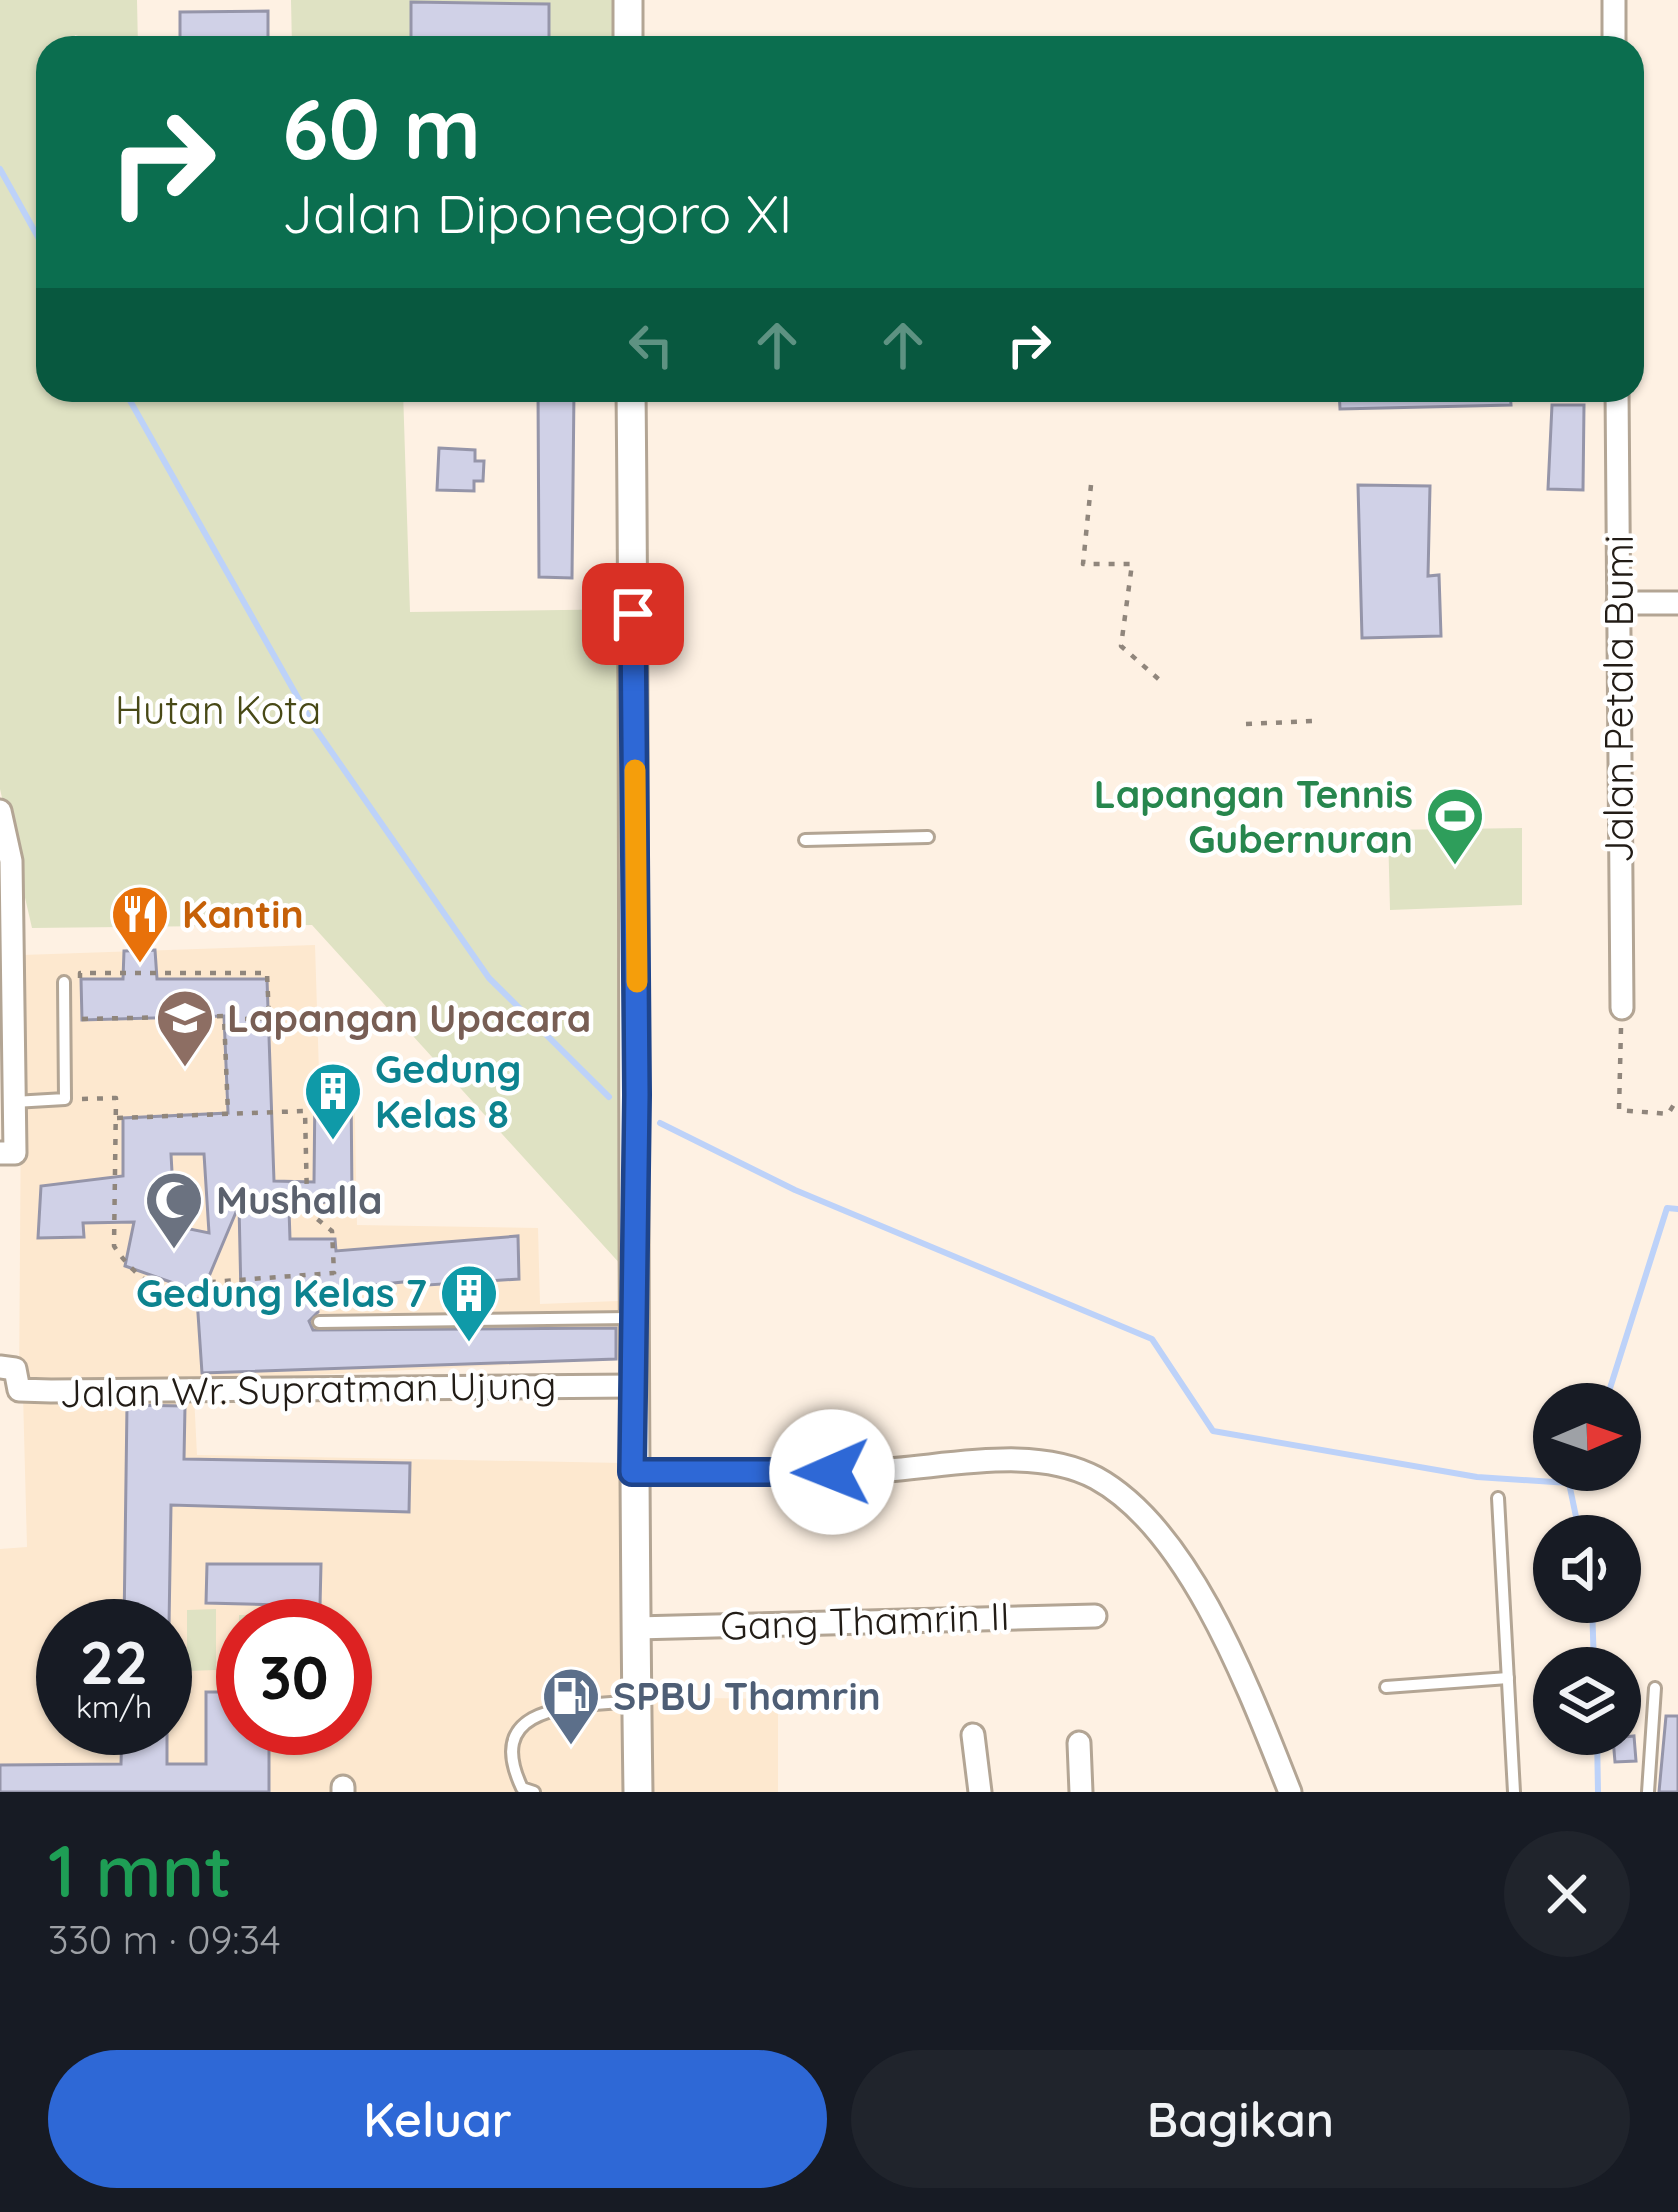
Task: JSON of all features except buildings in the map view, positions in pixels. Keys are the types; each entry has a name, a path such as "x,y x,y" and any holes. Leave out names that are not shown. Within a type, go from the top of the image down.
{"street":[{"path":"628,0 628,36"},
{"path":"1614,0 1614,36"},
{"path":"631,402 637,1062 632,1472 638,1792"},
{"name":"Jalan Petala Bumi","path":"1617,402 1622,1008"},
{"path":"1618,603 1678,603"},
{"path":"0,811 11,862 7,926 15,1153 0,1153"},
{"name":"Jalan Wr. Supratman Ujung","path":"0,1367 15,1369 19,1390 634,1386"},
{"path":"632,1472 874,1471 980,1461 1054,1466 1093,1477 1148,1517 1172,1551 1222,1639 1290,1792"},
{"name":"Gang Thamrin II","path":"635,1628 1094,1616"},
{"path":"973,1735 980,1792"},
{"path":"1078,1743 1081,1792"}],"lane":[{"path":"805,840 928,837"},
{"path":"14,1102 65,1100 64,982"},
{"path":"320,1322 633,1318"},
{"path":"1498,1498 1514,1792"},
{"path":"1385,1687 1508,1678"},
{"path":"1648,1792 1655,1688"},
{"path":"534,1792 522,1788 513,1769 513,1736 527,1719 554,1709 637,1701"}],"path":[{"path":"1091,485 1084,564 1132,564 1121,646 1163,683"},
{"path":"1246,724 1313,721"},
{"path":"81,979 80,973 267,973 268,1018 82,1020 81,1000"},
{"path":"1622,1008 1618,1110 1668,1114 1678,1098"},
{"path":"224,1020 228,1113"},
{"path":"65,1100 116,1098 114,1246 162,1294 186,1299 194,1296 187,1290 211,1282 334,1273"},
{"path":"116,1118 305,1111 307,1199 311,1214 332,1232 337,1322"}],"shaded area":[{"path":"315,945 319,1073 354,1073 357,1225 538,1228 540,1304 618,1301 620,1359 19,1390 22,955"},
{"path":"23,1394 194,1395 197,1455 622,1463 627,1697 778,1699 778,1792 0,1792 0,1549 27,1547"}],"green space":[{"name":"Hutan Kota","path":"0,0 137,0 138,36 36,36 36,402 403,402 410,612 635,609 633,1278 312,925 32,928 0,789"},
{"path":"291,0 627,0 627,36 292,36"},
{"name":"Lapangan Tennis Gubernuran","path":"1522,828 1522,905 1390,910 1388,830"},
{"path":"216,1609 216,1670 192,1671 192,1610"}],"waterway":[{"path":"0,169 36,234"},
{"path":"131,402 315,728 489,978 609,1097"},
{"path":"660,1123 795,1190 1152,1339 1213,1431 1477,1477 1533,1481"},
{"path":"1612,1383 1667,1208 1678,1209"},
{"path":"1571,1491 1576,1515"},
{"path":"1593,1623 1593,1647"},
{"path":"1597,1755 1598,1792"}],"slow traffic":[{"path":"635,770 637,982"}],"place":[{"name":"Lapangan Tennis Gubernuran","path":"1455,867"},
{"name":"Kantin","path":"140,965"},
{"name":"Lapangan Upacara","path":"185,1069"},
{"name":"Gedung Kelas 8","path":"333,1142"},
{"name":"Mushalla","path":"174,1251"},
{"name":"Gedung Kelas 7","path":"469,1344"},
{"name":"SPBU Thamrin","path":"571,1747"}],"route":[{"path":"633,614 637,1095 632,1472 832,1472"}]}
